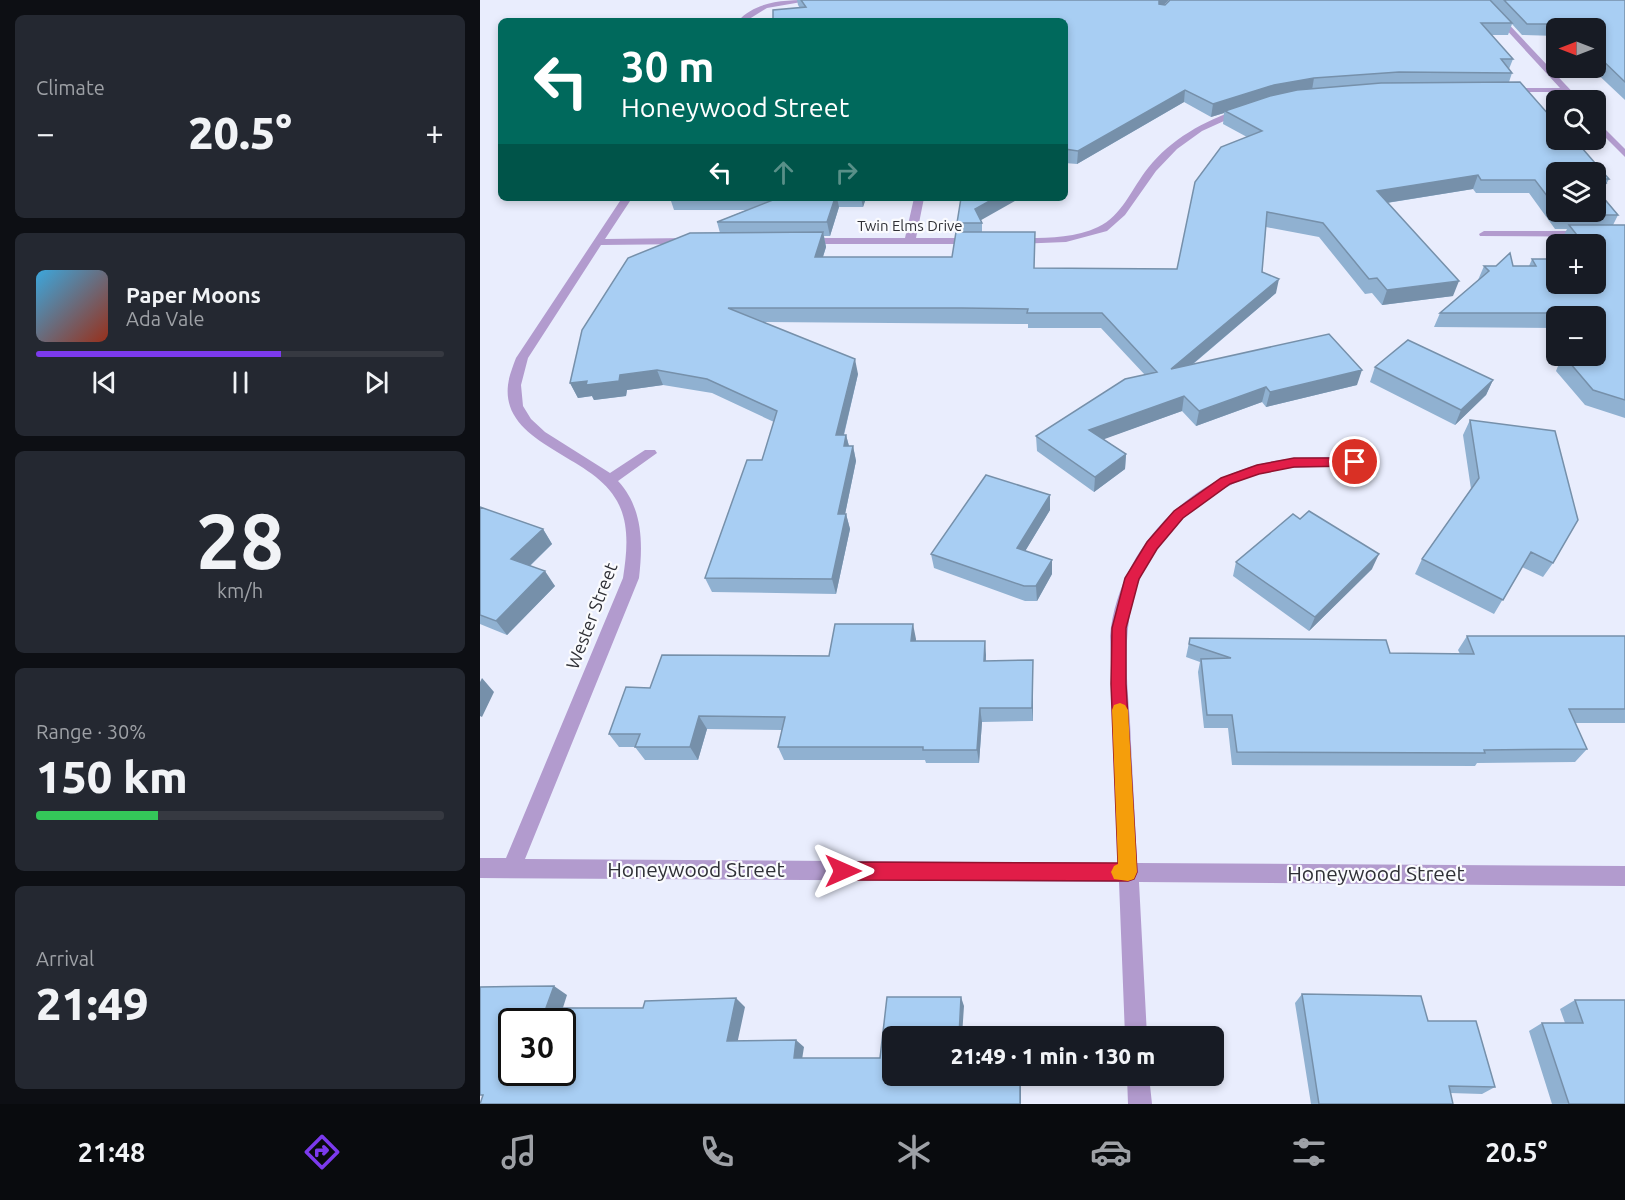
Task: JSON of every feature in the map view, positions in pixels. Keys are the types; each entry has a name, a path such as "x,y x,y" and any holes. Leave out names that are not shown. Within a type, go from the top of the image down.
{"street":[{"path":"745,18 751,12 767,7 810,0"},
{"path":"1472,2 1483,1 1566,90"},
{"path":"1499,90 1546,90"},
{"path":"1002,241 1075,237 1112,224 1121,215 1143,180 1170,150 1210,123 1256,107"},
{"path":"1606,134 1625,154"},
{"name":"Wester Street","path":"511,869 631,578 636,549 630,515 617,488 580,457 534,430 522,418 515,403 513,387 522,358 625,201"},
{"path":"910,241 918,201"},
{"path":"1484,234 1625,234"},
{"name":"Twin Elms Drive","path":"790,241 979,241"},
{"path":"598,242 694,242"},
{"path":"609,480 650,453"},
{"path":"1136,1026 1119,684 1119,628 1132,578 1152,545 1179,514 1225,481 1257,470 1294,462 1355,462"},
{"name":"Honeywood Street","path":"480,868 1625,876"},
{"path":"1139,1086 1140,1104"}],"building":[{"path":"801,0 1159,0 1159,4 1165,5 1170,0 1490,0 1512,23 1481,23 1513,59 1501,59 1512,73 1399,72 1314,78 1274,85 1213,104 1185,90 1078,151 1068,149 1068,18 773,18 773,10 806,7"},
{"path":"1504,0 1625,0 1625,82 1606,64 1606,18 1546,18 1546,24 1527,24"},
{"path":"1520,82 1546,112 1546,150 1584,150 1594,162 1546,162 1546,194 1535,180 1481,180 1478,175 1377,191 1459,281 1387,290 1377,278 1369,279 1323,223 1267,212 1262,272 1279,279 1171,369 1329,334 1362,370 1270,392 1266,387 1199,411 1184,396 1089,430 1126,454 1095,477 1036,436 1125,379 1157,372 1102,313 1027,313 1028,309 962,308 728,308 855,359 836,435 846,435 844,446 853,446 838,514 846,514 832,579 705,578 747,460 762,460 777,411 707,379 657,370 620,375 619,381 586,385 587,381 570,383 582,330 628,258 690,233 823,232 815,257 952,257 956,232 1035,232 1034,268 1177,269 1195,182 1221,147 1262,131 1225,111 1270,96 1297,90 1381,83"},
{"path":"770,201 834,201 827,222 717,222"},
{"path":"961,201 990,201 975,209 982,223 957,223"},
{"path":"1606,201 1618,215 1606,215"},
{"path":"1569,225 1625,225 1625,400 1593,390 1573,366 1606,366 1606,306 1546,306 1546,313 1440,313 1489,271 1484,266 1496,266 1510,253 1513,266 1536,266 1532,259 1546,259 1546,294 1606,294 1606,234 1576,234"},
{"path":"1408,340 1493,380 1461,410 1375,367"},
{"path":"1470,420 1555,431 1578,520 1553,563 1531,552 1503,600 1422,559 1479,478"},
{"path":"986,475 1050,495 1017,548 1052,560 1036,586 1024,586 931,554"},
{"path":"480,507 543,529 511,559 545,571 496,621 480,615"},
{"path":"1309,511 1379,554 1315,617 1236,562 1293,514 1300,519"},
{"path":"835,624 913,624 911,641 985,641 984,661 1033,660 1032,708 980,708 977,750 923,750 923,747 778,747 785,717 699,716 690,747 635,747 640,734 609,734 626,687 650,688 662,655 829,656"},
{"path":"1467,636 1625,636 1625,709 1569,709 1587,749 1484,750 1485,753 1237,752 1232,715 1207,715 1201,659 1231,658 1189,644 1190,638 1386,640 1390,653 1474,654"},
{"path":"554,986 546,1008 498,1008 498,1086 576,1086 576,1008 643,1008 645,1001 736,998 727,1041 796,1040 794,1058 880,1058 882,1041 882,1086 1020,1086 1020,1104 480,1104 483,1095 480,1095 480,987"},
{"path":"1302,994 1421,996 1428,1021 1476,1021 1495,1087 1449,1086 1453,1104 1319,1104"},
{"path":"887,997 961,997 960,1026 884,1026"},
{"path":"1575,1000 1625,1000 1625,1104 1569,1104 1542,1023 1583,1023"}],"slow traffic":[{"path":"1120,710 1128,872 1120,872"}],"route":[{"path":"843,871 1128,872 1119,684 1119,628 1132,578 1152,545 1179,514 1225,481 1257,470 1294,462 1355,462"}]}
